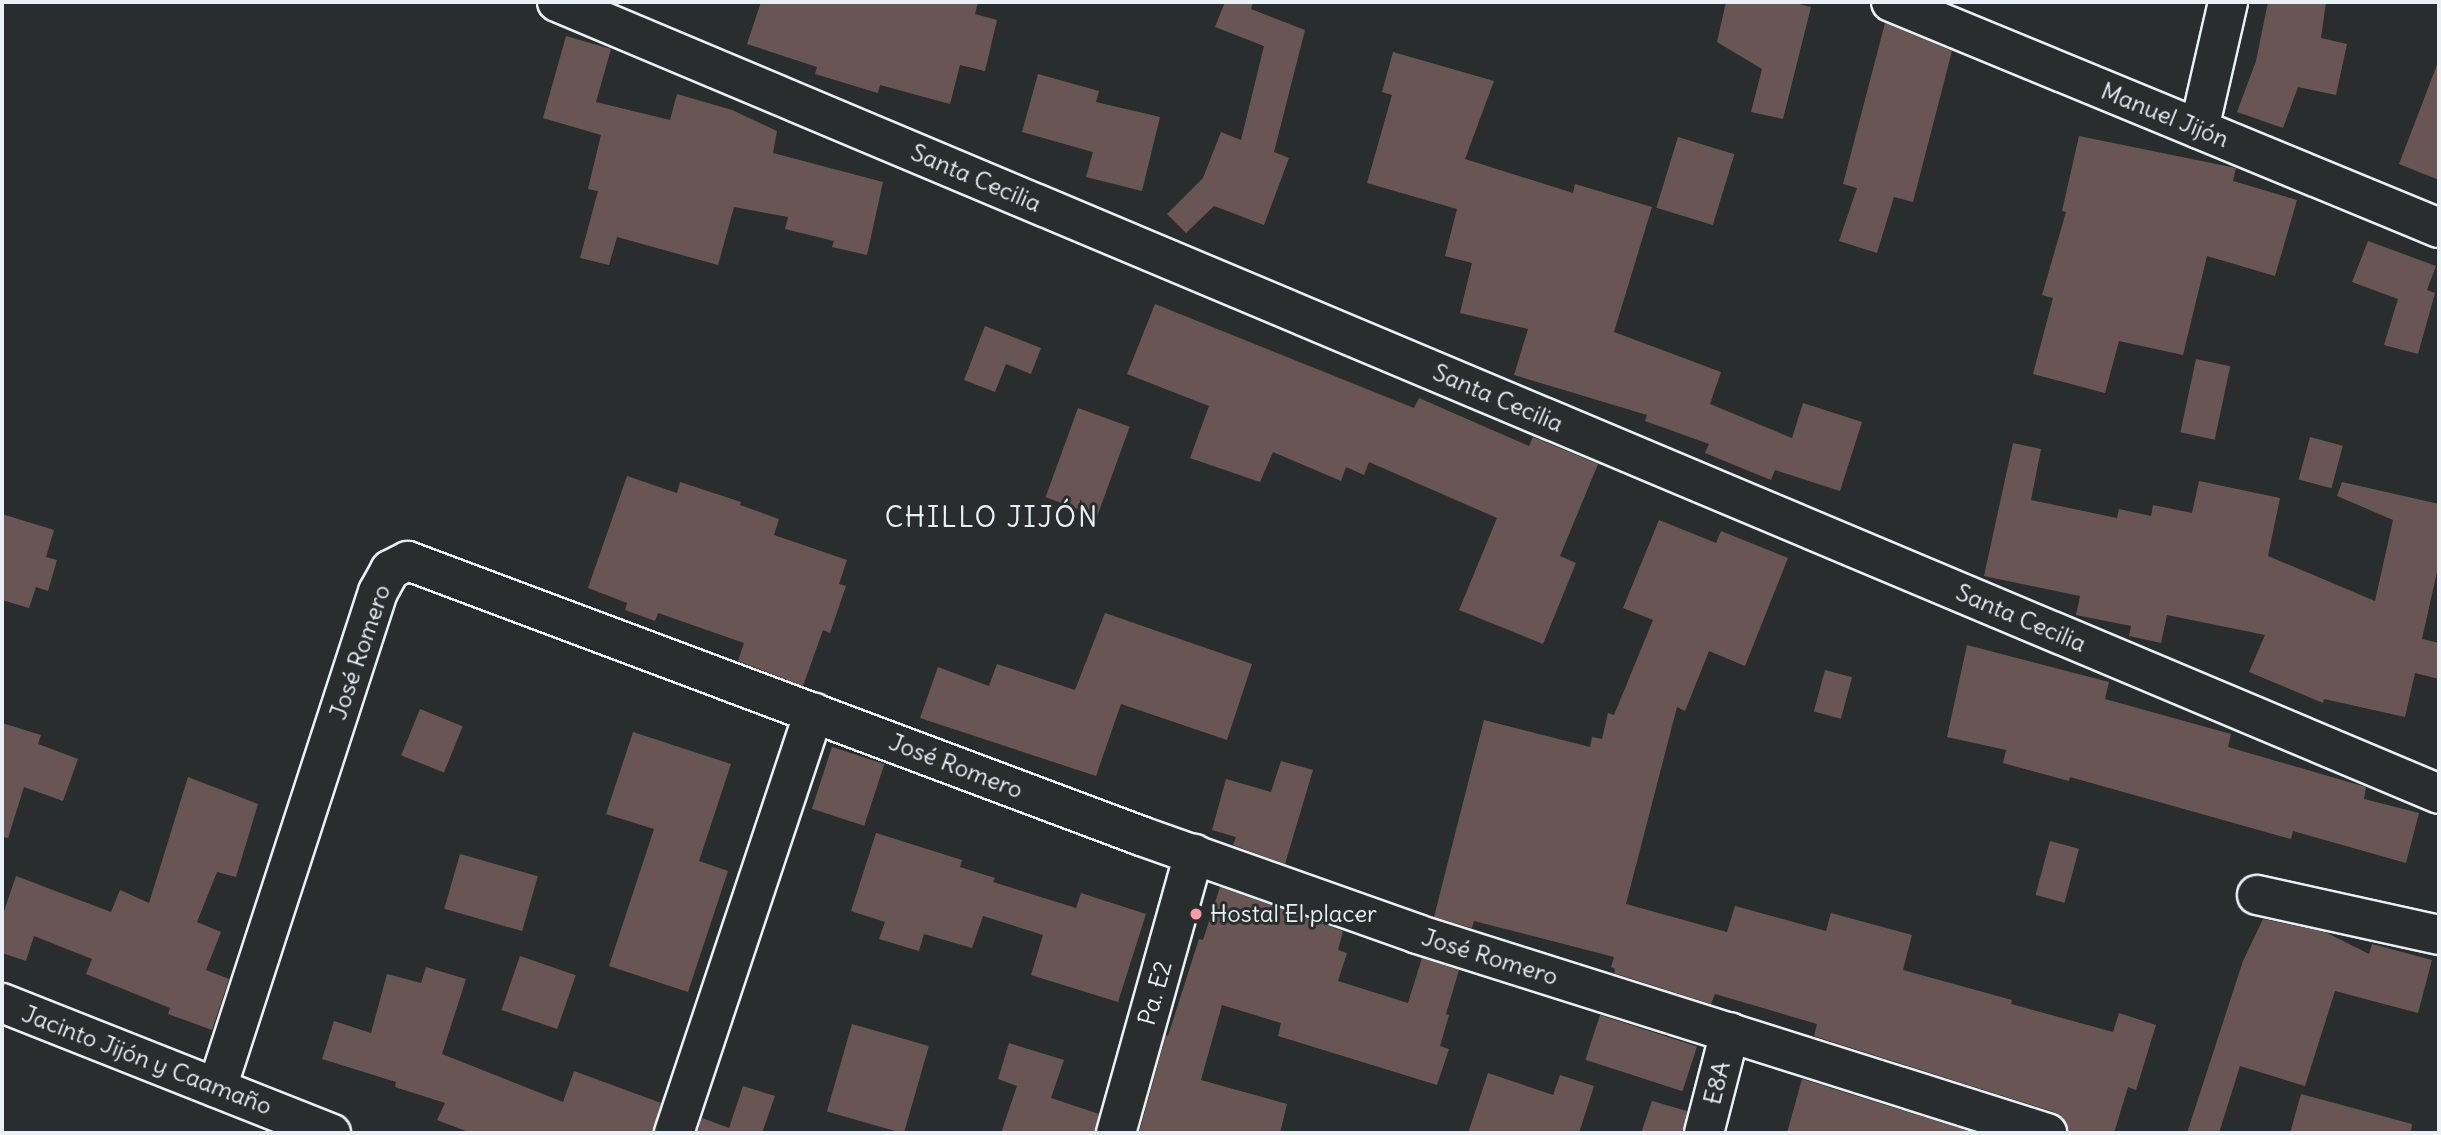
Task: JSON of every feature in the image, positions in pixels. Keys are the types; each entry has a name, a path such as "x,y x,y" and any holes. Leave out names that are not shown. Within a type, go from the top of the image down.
{"street":[{"name":"Santa Cecilia","path":"557,2 2439,794"},
{"name":"Manuel Jijón","path":"1891,2 2439,228"},
{"path":"2199,129 2228,2"},
{"name":"José Romero","path":"217,1088 378,592 390,570 408,561 1417,934 2047,1133"},
{"path":"674,1133 814,713"},
{"name":"Pa. E2","path":"1116,1133 1194,853"},
{"path":"2257,895 2439,935"},
{"name":"Jacinto Jijón y Caamaño","path":"2,1003 217,1088 292,1125 331,1133"},
{"name":"E8A","path":"1704,1133 1730,1032"}],"building":[{"path":"761,2 978,2 975,14 997,20 985,71 960,65 950,104 880,85 878,93 815,74 817,67 747,44"},
{"path":"1225,2 1253,2 1251,9 1305,30 1274,152 1289,158 1264,225 1214,206 1186,233 1167,214 1203,178 1221,132 1241,140 1264,46 1215,27"},
{"path":"1726,2 1791,2 1811,7 1783,119 1751,112 1762,69 1717,42"},
{"path":"2268,2 2326,2 2321,38 2347,44 2336,95 2298,87 2283,128 2237,112 2256,61"},
{"path":"1885,23 1952,51 1913,202 1894,197 1877,253 1839,241 1857,188 1843,184"},
{"path":"566,36 611,49 596,102 670,120 677,94 732,110 777,131 773,153 883,182 867,255 832,247 834,241 785,229 788,217 734,207 718,265 617,237 609,265 580,258 598,191 588,189 601,135 543,118"},
{"path":"1393,52 1494,81 1465,159 1573,193 1575,184 1652,207 1614,332 1721,372 1710,404 1792,438 1803,403 1862,422 1840,491 1775,470 1771,480 1705,453 1709,444 1645,421 1647,415 1514,375 1528,329 1460,313 1472,263 1445,256 1457,209 1367,183 1392,95 1382,92"},
{"path":"2439,65 2439,180 2399,164"},
{"path":"1038,74 1099,91 1096,102 1160,117 1142,191 1086,177 1093,152 1022,132"},
{"path":"2079,136 2236,168 2233,181 2297,200 2275,276 2207,256 2183,355 2119,341 2105,393 2033,374 2053,298 2042,295 2066,212 2062,211"},
{"path":"1678,137 1734,154 1713,225 1656,208"},
{"path":"2368,241 2436,266 2427,290 2435,293 2418,354 2384,345 2398,299 2352,282"},
{"path":"1155,304 1414,408 1419,398 1529,446 1533,437 1598,464 1560,556 1576,563 1543,644 1459,610 1497,518 1369,462 1364,475 1346,467 1341,481 1273,452 1260,482 1190,458 1209,406 1127,374"},
{"path":"985,326 1041,348 1031,374 1006,364 995,392 964,380"},
{"path":"2196,359 2230,366 2215,440 2180,432"},
{"path":"1078,408 1130,427 1097,516 1046,497"},
{"path":"2310,437 2343,446 2331,488 2299,480"},
{"path":"2013,443 2041,449 2031,500 2117,518 2119,509 2151,516 2153,505 2192,513 2199,481 2280,498 2268,556 2375,601 2393,520 2337,496 2342,482 2439,504 2439,563 2422,639 2439,643 2439,679 2415,673 2405,717 2324,699 2323,703 2249,672 2265,635 2167,615 2161,643 2129,636 2131,626 2076,615 2080,596 1984,576"},
{"path":"627,476 677,493 680,482 741,502 740,505 779,519 774,535 847,560 839,584 846,586 830,633 823,630 803,686 738,661 744,643 658,613 655,621 625,610 627,603 588,588"},
{"path":"2,514 54,530 46,557 57,560 48,591 36,587 29,608 2,600"},
{"path":"1659,520 1716,543 1721,531 1788,558 1745,666 1709,651 1685,711 1677,707 1626,904 1727,932 1735,906 1826,931 1831,913 1912,935 1903,970 2113,1032 2119,1013 2156,1025 2136,1090 2128,1087 2114,1133 2068,1133 2064,1119 2054,1112 1814,1036 1817,1024 1715,994 1711,1004 1614,973 1615,969 1611,967 1614,957 1474,921 1472,928 1434,917 1484,720 1590,747 1592,737 1602,739 1608,713 1614,715 1653,620 1623,608"},
{"path":"1105,613 1252,664 1227,740 1121,704 1096,776 920,718 938,667 989,686 997,664 1075,690"},
{"path":"1967,645 2109,682 2105,699 2231,734 2228,747 2366,787 2364,799 2419,813 2406,863 2293,831 2291,839 2070,777 2069,781 2003,763 2006,750 1947,737"},
{"path":"1825,670 1852,677 1841,719 1814,712"},
{"path":"420,709 463,726 444,773 401,755"},
{"path":"2,723 41,735 38,744 78,759 63,801 24,787 8,838 2,837"},
{"path":"633,732 731,764 699,861 728,871 688,992 609,966 654,829 606,814"},
{"path":"832,747 884,764 864,826 812,809"},
{"path":"1281,761 1313,770 1285,864 1233,845 1236,837 1212,830 1226,779 1271,792"},
{"path":"188,777 258,804 236,877 217,872 197,922 221,932 206,970 229,979 212,1030 168,1014 170,1008 86,974 92,959 34,936 26,961 2,953 2,917 16,876 111,912 120,890 149,903"},
{"path":"876,833 962,860 960,867 995,878 993,882 1076,908 1081,893 1146,914 1118,1002 1031,975 1043,935 983,916 972,948 924,934 919,951 879,939 885,922 851,911"},
{"path":"2050,841 2079,849 2064,903 2036,895"},
{"path":"460,854 538,876 522,931 444,909"},
{"path":"1220,887 1343,931 1338,950 1347,953 1338,981 1408,1003 1422,958 1459,970 1440,1046 1449,1049 1437,1085 1278,1036 1281,1023 1222,1005 1201,1080 1287,1104 1280,1133 1139,1133 1166,1035 1168,1036 1199,939 1203,940"},
{"path":"2263,919 2325,932 2369,954 2372,944 2432,960 2418,1013 2335,991 2305,1086 2240,1066 2219,1133 2187,1133 2243,961"},
{"path":"520,956 576,975 557,1029 501,1010"},
{"path":"426,967 466,979 442,1054 563,1102 574,1071 661,1103 653,1133 471,1133 437,1120 445,1103 395,1087 396,1082 322,1059 334,1021 371,1033 387,974 421,983"},
{"path":"1600,1015 1697,1047 1682,1091 1585,1060"},
{"path":"852,1024 929,1046 904,1133 827,1111"},
{"path":"1009,1043 1064,1060 1051,1098 1099,1114 1095,1133 1001,1133 1017,1086 998,1079"},
{"path":"1488,1073 1553,1095 1560,1075 1594,1086 1579,1133 1468,1133"},
{"path":"1802,1079 1975,1133 1787,1133"},
{"path":"743,1086 775,1096 762,1133 697,1133 702,1118 729,1128"},
{"path":"2301,1094 2412,1124 2411,1133 2290,1133"},
{"path":"1652,1101 1687,1111 1683,1133 1641,1133"}],"place":[{"name":"Hostal El placer","path":"1196,914"}],"district":[{"name":"CHILLO JIJÓN","path":"992,517"}]}
